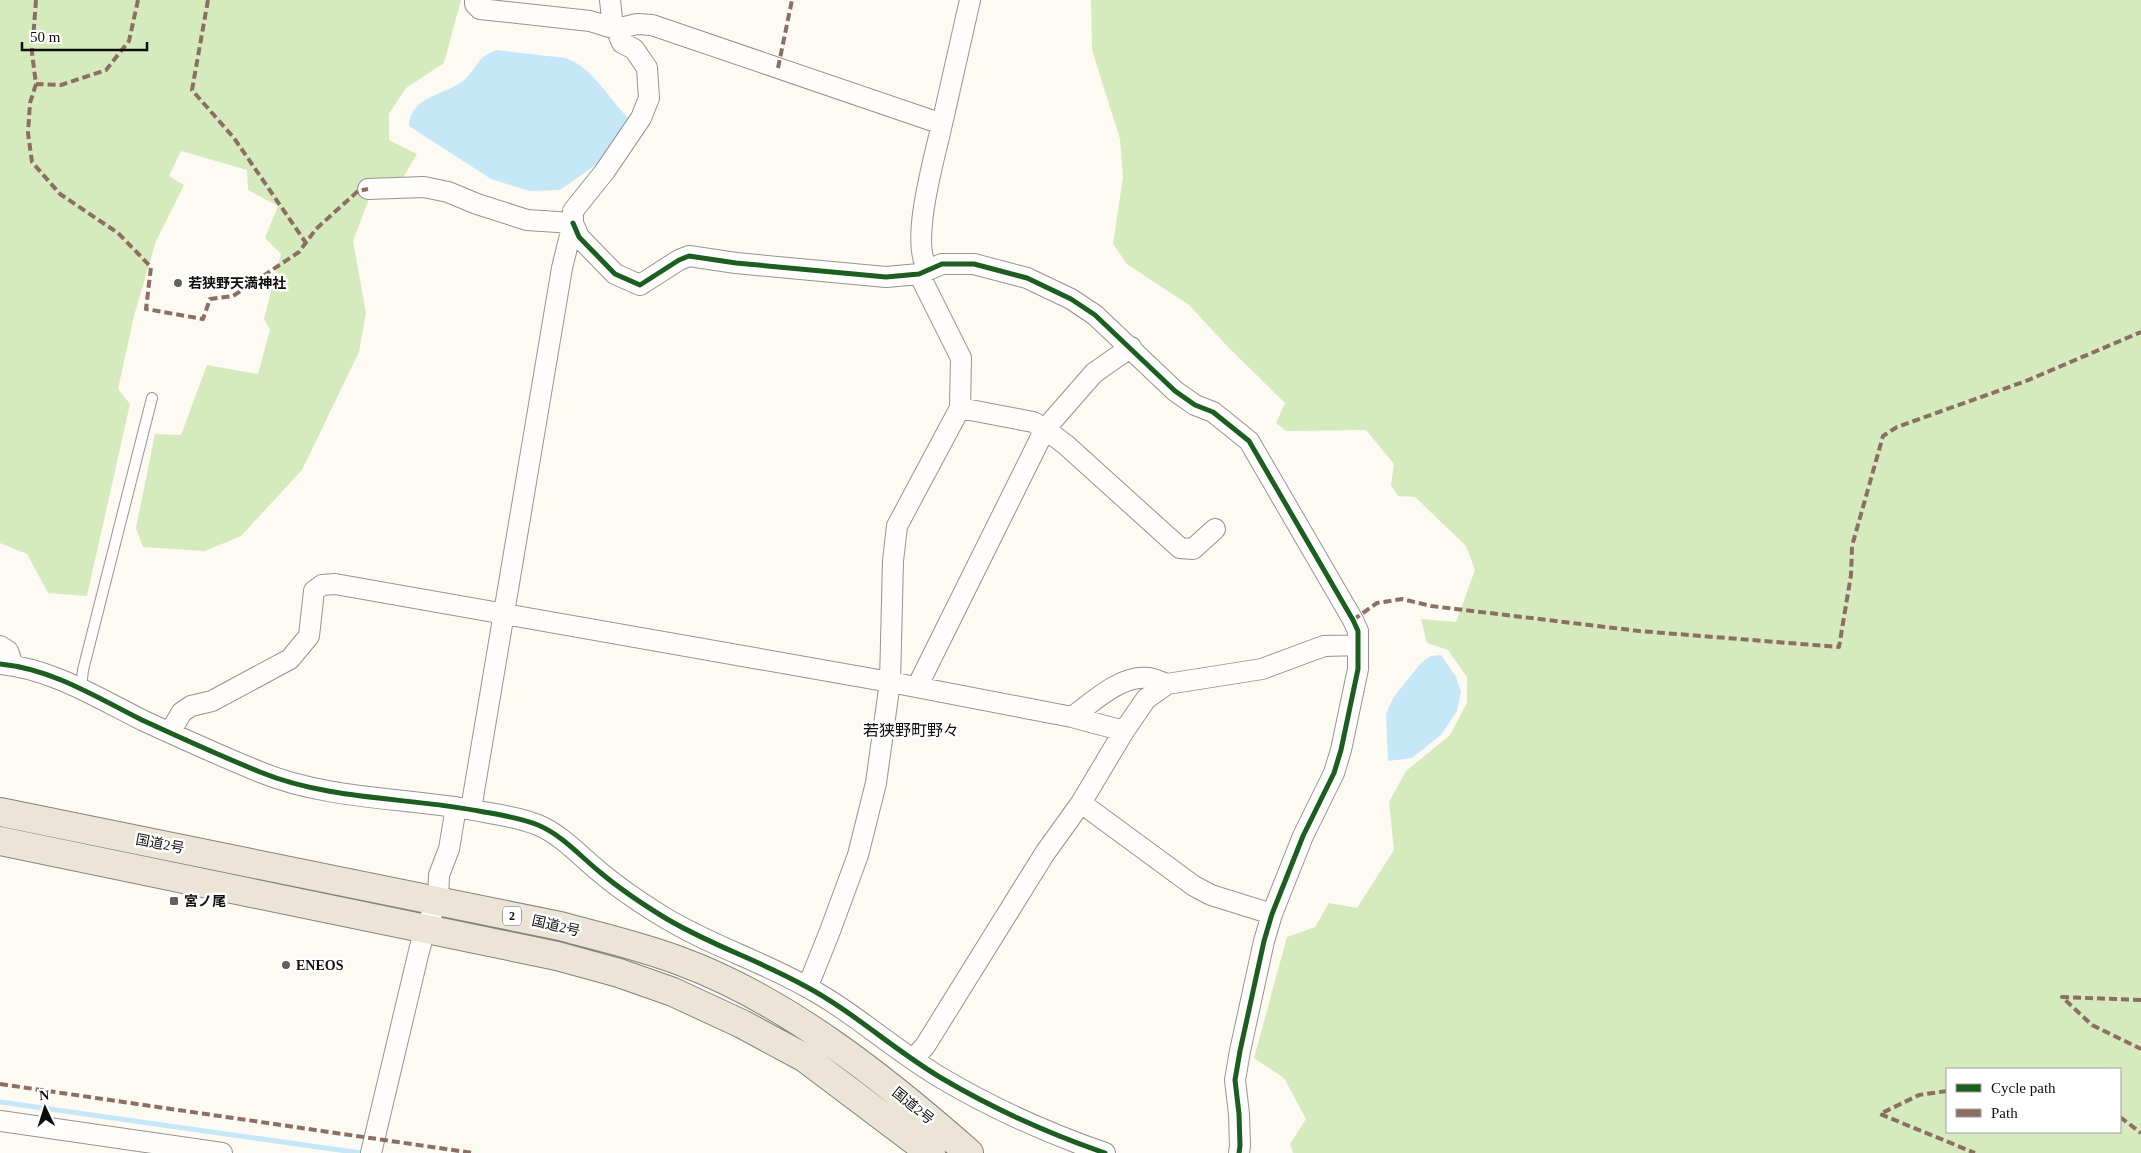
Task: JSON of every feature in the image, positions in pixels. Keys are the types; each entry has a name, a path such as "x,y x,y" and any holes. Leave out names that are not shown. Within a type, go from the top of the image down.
{"highway":[{"name":"国道2号","path":"0,812 560,926 633,945 681,961 730,982 785,1011 900,1095 969,1153"},
{"name":"国道2号","path":"0,840 557,956 619,973 673,992 742,1024 805,1058 931,1153"}],"street":[{"path":"475,0 475,4 480,9 590,21 616,30 637,24 652,25 942,124"},
{"path":"372,1149 425,929 438,900 439,875 464,808 504,615 562,268 574,211 605,171 641,118 649,98 647,68 634,49 622,43 612,19 610,0"},
{"path":"806,986 830,931 858,855 876,783 890,682 893,561 897,526 960,408 962,358 924,272 920,230 970,0"},
{"path":"368,189 424,186 448,192 477,204 527,220 573,223"},
{"path":"573,223 579,236 615,274 640,285 679,260 689,256 736,263 886,277 924,272 942,264 974,264 1027,278 1071,299 1095,315 1176,391 1195,405 1213,412 1249,441 1353,620 1358,631 1358,669 1341,750 1334,773 1303,836 1272,914 1260,960 1235,1080 1239,1114 1239,1153"},
{"path":"917,687 1045,429 1094,373 1131,347"},
{"path":"960,408 1032,422 1045,429 1066,445 1180,548 1193,549 1215,529"},
{"path":"170,732 182,712 191,706 212,701 290,659 309,636 314,591 322,585 335,584 504,615 696,646 917,687 1124,730"},
{"path":"1072,718 1117,685 1134,680 1148,678 1167,684 1262,669 1324,646 1358,645"},
{"path":"0,646 8,651 7,665 46,674 81,688 170,732 262,773 293,784 333,792 464,808 512,817 539,825 562,839 603,875 682,929 758,962 806,986 875,1030 942,1078 996,1108 1098,1152"},
{"path":"913,1059 925,1046 1045,853 1082,803 1124,730 1146,699 1167,684"},
{"path":"1082,803 1194,886 1211,895 1272,914"},
{"path":"0,1122 222,1153"}],"lane":[{"path":"81,688 83,670 152,398"}],"green space":[{"path":"0,0 461,0 444,63 406,88 389,114 389,140 417,154 401,181 375,183 353,241 366,313 359,352 302,470 241,536 205,551 143,547 136,528 155,434 181,435 207,365 258,374 270,330 264,319 281,254 265,238 278,206 248,190 247,170 181,151 169,176 184,185 156,241 134,316 118,389 130,404 87,596 48,593 27,554 0,543"},
{"path":"1091,0 2141,0 2141,1153 1293,1153 1290,1144 1306,1119 1284,1078 1254,1058 1287,937 1315,927 1329,903 1357,908 1394,850 1389,802 1406,771 1450,735 1467,703 1467,677 1448,650 1427,643 1421,619 1456,622 1475,570 1466,546 1415,497 1398,496 1391,485 1394,464 1366,430 1286,431 1276,423 1285,403 1228,347 1189,305 1127,264 1113,244 1123,177 1120,139 1092,50"}],"water":[{"path":"496,50 565,58 584,68 601,85 631,121 602,165 597,164 560,190 529,191 491,179 409,126 411,116 422,102 457,85 467,77 482,58"},
{"path":"1441,655 1456,677 1461,692 1457,711 1441,735 1412,758 1388,761 1386,714 1393,698 1421,663 1431,656"}],"waterway":[{"path":"0,1102 361,1153"}],"marked path":[{"path":"36,0 32,53 36,84 61,85 106,70 129,41 138,0"},
{"path":"208,0 192,90 234,138 306,243"},
{"path":"778,68 792,0"},
{"path":"36,84 30,103 28,133 32,162 60,194 118,233 151,267 146,309 203,319 210,299 233,296 299,252 316,229 358,191 368,189"},
{"path":"1353,620 1377,603 1402,599 1431,606 1639,631 1839,647 1851,575 1852,546 1883,436 1897,427 2026,381 2141,332"},
{"path":"2141,1000 2062,997 2092,1025 2141,1049"},
{"path":"0,1084 473,1153"},
{"path":"1946,1091 1919,1095 1880,1114 1975,1153"},
{"path":"2121,1118 2141,1133"}],"cycle path":[{"path":"573,223 579,237 615,274 640,285 679,260 689,256 736,263 886,277 919,274 942,264 974,264 1027,278 1071,299 1095,315 1175,391 1195,405 1213,412 1249,441 1353,620 1358,631 1358,669 1341,750 1334,773 1303,836 1272,914 1264,941 1235,1080 1239,1114 1239,1153"},
{"path":"0,664 19,667 56,678 91,693 142,720 186,740 260,772 287,781 343,793 498,814 538,825 555,834 608,879 654,911 679,926 770,968 823,996 943,1079 982,1101 1022,1120 1105,1153"}],"place":[{"name":"若狭野天満神社","path":"178,283"},
{"name":"宮ノ尾","path":"174,901"},
{"name":"ENEOS","path":"286,965"}],"district":[{"name":"若狭野町野々","path":"911,730"}]}
